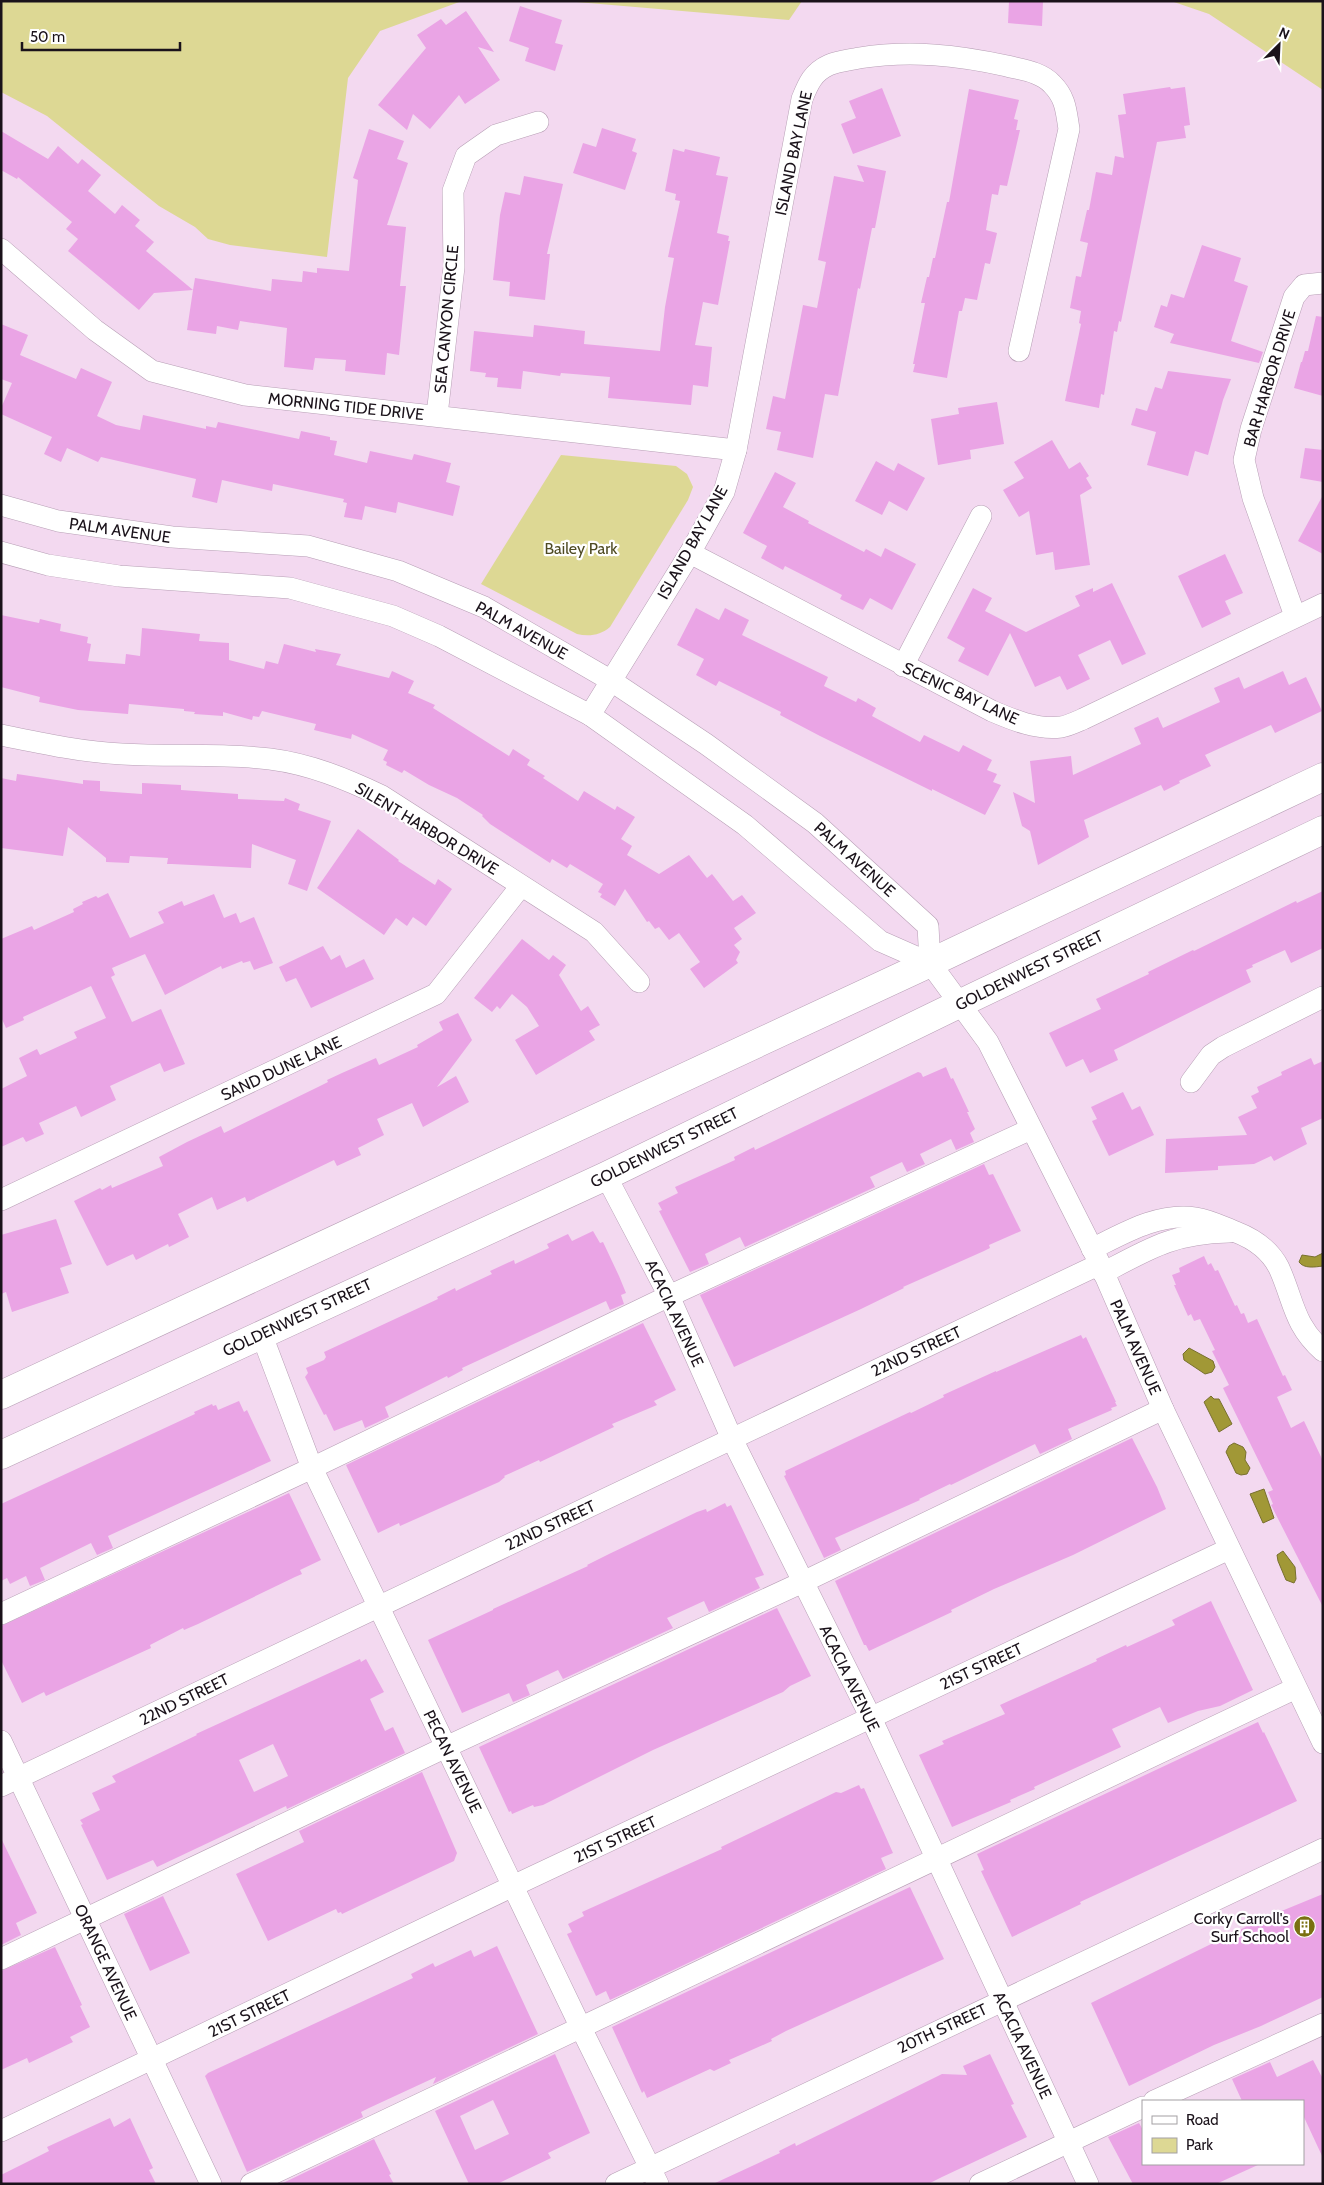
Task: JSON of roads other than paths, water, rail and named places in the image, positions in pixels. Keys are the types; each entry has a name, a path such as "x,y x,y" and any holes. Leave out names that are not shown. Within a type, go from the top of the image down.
{"main road":[{"path":"1,1394 930,963 1323,776"},
{"name":"GOLDENWEST STREET","path":"1,1454 260,1333 606,1176 1323,830"}],"street":[{"name":"ISLAND BAY LANE","path":"590,716 610,680 690,553 724,492 736,450 802,99 811,77 829,65 889,53 930,54 976,59 1036,73 1052,83 1064,99 1069,129 1019,351"},
{"name":"SEA CANYON CIRCLE","path":"437,415 454,267 453,191 466,156 496,135 538,122"},
{"name":"MORNING TIDE DRIVE","path":"1,249 95,330 152,371 245,395 736,450"},
{"name":"BAR HARBOR DRIVE","path":"1295,616 1253,498 1244,460 1251,429 1294,297 1313,284"},
{"name":"PALM AVENUE","path":"1,505 58,521 172,537 308,546 398,571 484,607 610,680 706,744 815,823 928,926 930,963 959,1004 984,1034 1098,1262 1163,1409 1323,1743"},
{"path":"903,666 982,516"},
{"path":"1,552 48,565 119,576 290,588 393,616 516,675 590,716 745,825 880,941 930,963"},
{"name":"SCENIC BAY LANE","path":"690,553 903,666 1014,721 1038,726 1061,727 1083,720 1323,604"},
{"name":"SILENT HARBOR DRIVE","path":"1,736 120,754 270,759 312,768 347,780 382,796 594,932 639,982"},
{"name":"SAND DUNE LANE","path":"1,1200 436,994 521,886"},
{"path":"1191,1082 1211,1055 1223,1046 1323,997"},
{"path":"1,1614 312,1468 669,1296 1031,1129"},
{"name":"ACACIA AVENUE","path":"606,1176 669,1296 732,1439 871,1718 1088,2184"},
{"path":"1098,1262 1140,1226 1163,1219 1195,1218 1237,1233 1252,1239 1273,1258 1279,1267 1299,1321 1306,1333 1323,1351"},
{"path":"1163,1219 1168,1240"},
{"path":"1098,1262 1168,1240 1194,1235 1237,1233"},
{"name":"22ND STREET","path":"10,1782 732,1439 1098,1262"},
{"name":"PECAN AVENUE","path":"260,1333 312,1468 380,1605 446,1748 654,2176"},
{"path":"1,1959 802,1582 1163,1409"},
{"name":"21ST STREET","path":"1,2131 513,1886 1230,1549"},
{"path":"251,2184 1296,1688"},
{"name":"ORANGE AVENUE","path":"1,1741 10,1782 86,1919 211,2184"},
{"name":"20TH STREET","path":"616,2184 654,2176 1002,2000 1323,1849"},
{"path":"1156,2100 1323,2024"},
{"path":"980,2184 1067,2141 1142,2107"}],"place":[{"name":"Corky Carroll's Surf School","path":"1305,1927"}],"park label":[{"name":"Bailey Park","path":"581,548"}]}
